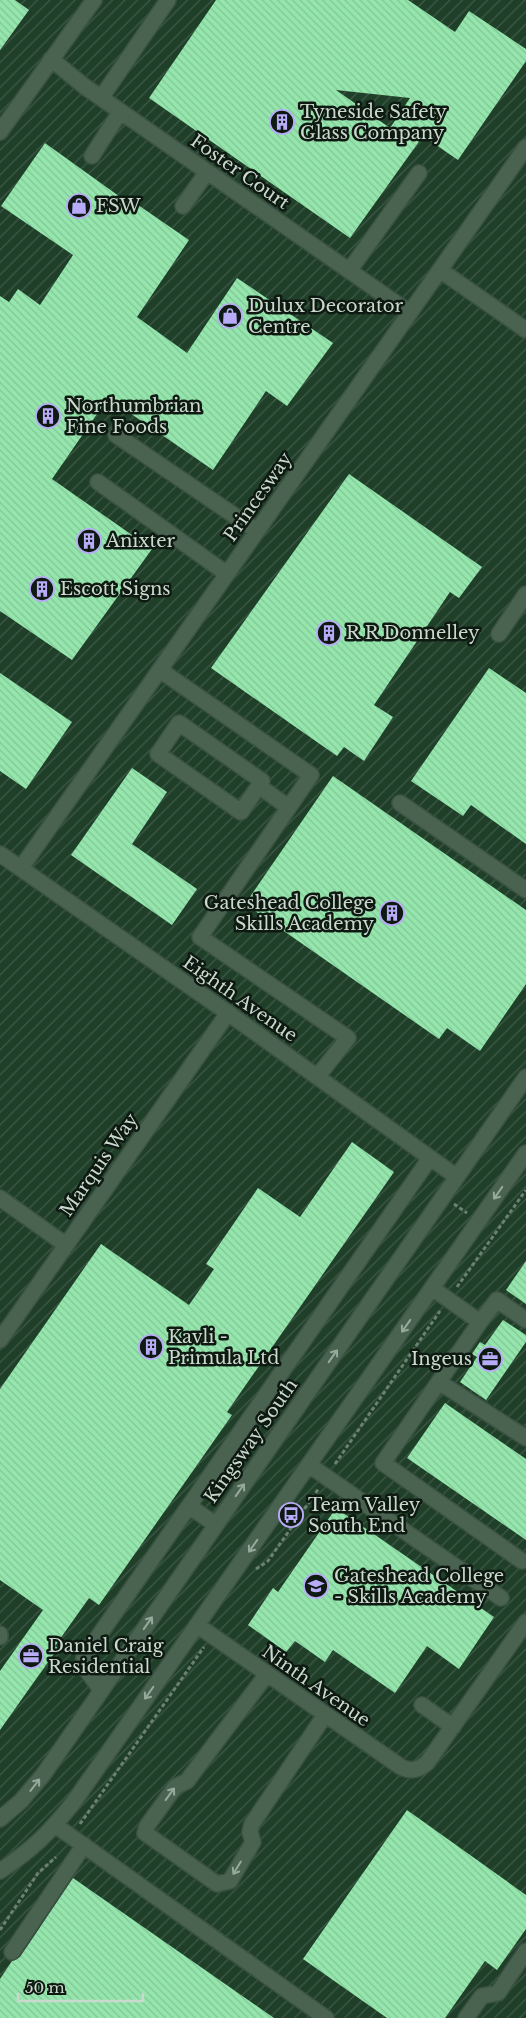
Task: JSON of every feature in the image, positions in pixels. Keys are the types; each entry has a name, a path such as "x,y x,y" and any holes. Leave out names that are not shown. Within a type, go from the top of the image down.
{"street":[{"path":"0,132 94,0"},
{"path":"101,98 168,0"},
{"name":"Foster Court","path":"51,60 120,112 410,313"},
{"path":"92,156 120,112"},
{"name":"Princesway","path":"21,868 526,147"},
{"path":"183,206 207,172"},
{"path":"349,271 419,173"},
{"path":"440,270 526,330"},
{"path":"116,435 256,531"},
{"path":"98,482 227,574"},
{"path":"499,634 526,594"},
{"path":"160,670 311,775 200,937 348,1038 318,1077"},
{"path":"179,723 262,781 259,786 241,812 158,754 179,723"},
{"path":"259,786 288,808"},
{"path":"400,803 526,890"},
{"name":"Eighth Avenue","path":"0,854 228,1013 457,1177"},
{"name":"Marquis Way","path":"0,1340 228,1013"},
{"name":"Kingsway South","path":"0,1819 32,1790 526,1077"},
{"path":"0,1871 32,1848 55,1825 73,1803 526,1152"},
{"path":"101,1690 83,1665 84,1657 430,1158"},
{"path":"0,1198 66,1246"},
{"path":"432,1288 480,1322"},
{"path":"522,1560 383,1463 497,1300 526,1320"},
{"path":"438,1382 526,1438"},
{"path":"309,1465 501,1598"},
{"path":"190,1506 216,1525"},
{"path":"422,1705 452,1727 526,1622"},
{"name":"Ninth Avenue","path":"197,1625 401,1767 416,1770 427,1762 452,1727"},
{"path":"267,1674 187,1781 175,1786 147,1826 145,1833 217,1884 230,1881 253,1842 250,1832 252,1824 325,1715"},
{"path":"55,1825 326,2018"},
{"path":"12,1952 77,1841"},
{"path":"466,2018 482,1996 498,1993 526,1952"}],"path":[{"path":"254,1570 268,1562 448,1299 526,1190"},
{"path":"444,1196 479,1221"},
{"path":"0,1930 38,1873 77,1841 212,1636"}],"shaded area":[{"path":"0,0 526,0 526,2018 0,2018"}],"building":[{"path":"0,0 15,0 29,10 0,50"},
{"path":"216,0 408,0 455,32 469,11 526,49 526,61 458,160 423,136 350,238 149,98","holes":["336,90 410,98 390,128"]},
{"path":"45,143 123,199 125,196 189,240 137,317 187,353 237,278 333,343 287,406 266,391 213,470 108,398 52,479 152,549 72,660 0,611 0,296 9,302 18,289 40,305 73,255 1,206"},
{"name":"R R Donnelley","path":"349,474 482,567 459,598 450,592 374,705 393,717 364,761 344,747 337,756 211,668"},
{"path":"489,668 526,693 526,844 471,805 463,816 411,781"},
{"path":"0,673 72,722 26,789 0,771"},
{"path":"132,768 167,792 132,844 197,889 172,925 71,855"},
{"name":"Gateshead College Skills Academy","path":"333,776 526,910 526,984 480,1051 447,1028 439,1039 245,904"},
{"name":"Kavli - Primula Ltd","path":"352,1142 394,1172 227,1412 232,1415 99,1605 89,1598 55,1646 58,1648 0,1730 0,1671 43,1610 0,1580 0,1389 101,1244 189,1305 214,1269 206,1264 258,1188 300,1217"},
{"path":"526,1261 526,1304 506,1290"},
{"path":"503,1320 526,1335 526,1342 486,1400 460,1382 477,1357 472,1354 480,1342 485,1345"},
{"path":"445,1403 526,1459 526,1540 407,1458"},
{"path":"336,1508 494,1617 459,1669 427,1646 395,1693 333,1650 325,1662 295,1641 286,1652 248,1625 273,1588 278,1592"},
{"path":"407,1810 526,1895 526,1929 497,1970 485,1961 445,2018 387,2018 303,1959"},
{"path":"73,1878 274,2018 0,2018 0,1979 12,1961 20,1957"}],"place":[{"name":"Tyneside Safety Glass Company","path":"282,122"},
{"name":"FSW","path":"79,206"},
{"name":"Dulux Decorator Centre","path":"230,316"},
{"name":"Northumbrian Fine Foods","path":"48,416"},
{"name":"Anixter","path":"89,541"},
{"name":"Escott Signs","path":"42,589"},
{"name":"R R Donnelley","path":"329,633"},
{"name":"Gateshead College Skills Academy","path":"392,913"},
{"name":"Kavli - Primula Ltd","path":"151,1347"},
{"name":"Ingeus","path":"490,1359"},
{"name":"Team Valley South End","path":"291,1515"},
{"name":"Gateshead College - Skills Academy","path":"316,1586"},
{"name":"Daniel Craig Residential","path":"31,1656"}]}
